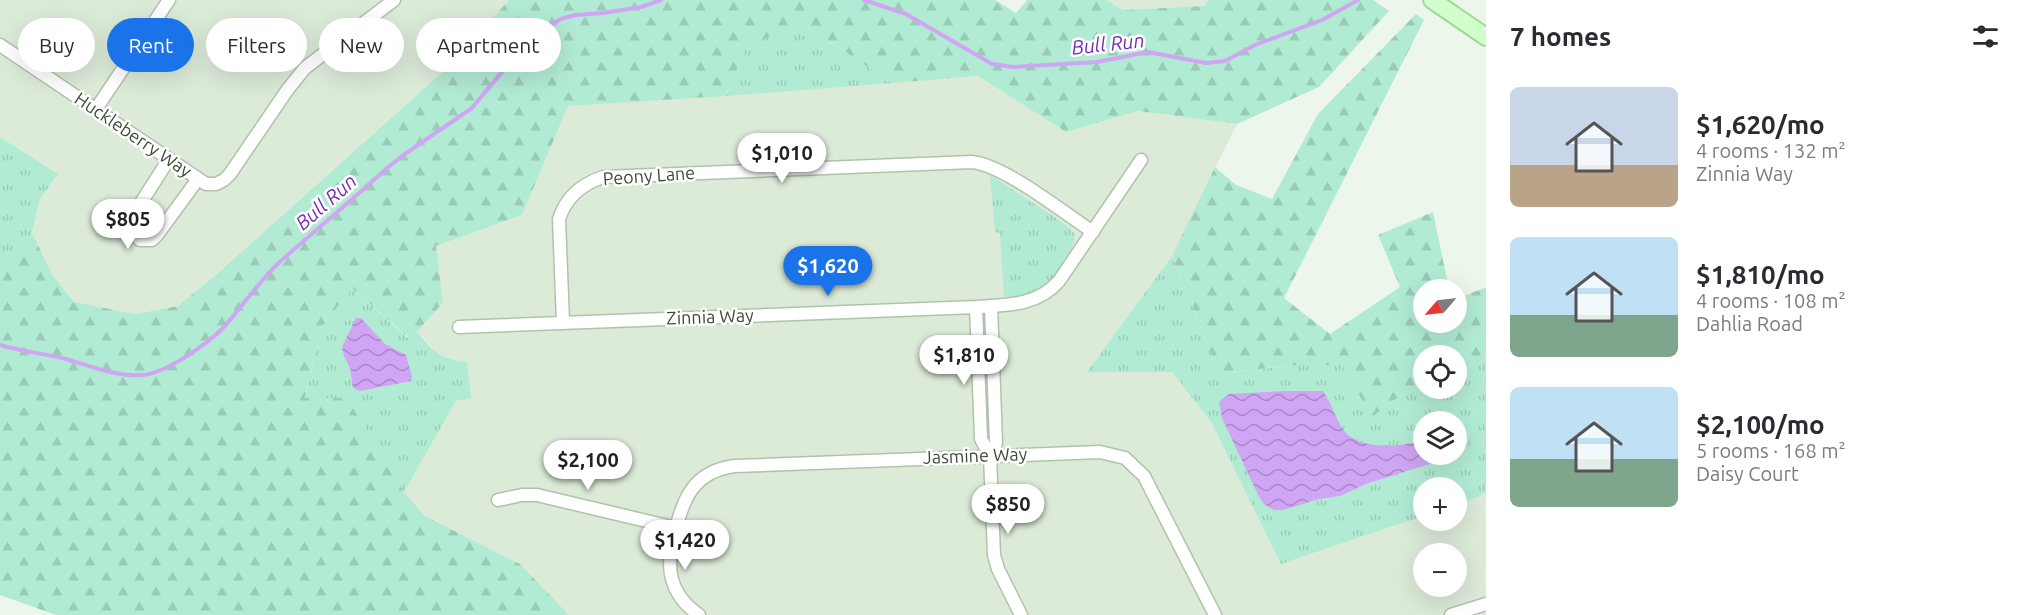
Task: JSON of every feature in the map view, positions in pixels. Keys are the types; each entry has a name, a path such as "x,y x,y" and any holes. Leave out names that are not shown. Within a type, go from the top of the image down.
{"main road":[{"path":"1432,0 1486,37"}],"street":[{"path":"96,109 169,0"},
{"path":"169,159 130,219 135,236 146,241 152,240 157,235 202,182 216,184 230,174 305,68 394,0"},
{"name":"Huckleberry Way","path":"0,45 202,182"},
{"name":"Zinnia Way","path":"459,327 976,307 1028,302 1050,291 1063,276 1141,160"},
{"name":"Peony Lane","path":"563,322 559,219 577,190 603,177 980,162 1003,172 1093,232"},
{"path":"990,306 996,443 990,456"},
{"path":"976,307 981,439 990,456 994,555 998,569 1021,615"},
{"name":"Jasmine Way","path":"699,615 681,598 672,580 670,561 676,528 689,492 703,477 722,468 1100,452 1125,458 1150,484 1215,615"},
{"path":"498,500 522,495 537,495 676,528"},
{"path":"1450,615 1486,604"}],"shaded area":[{"path":"0,0 509,0 493,18 416,18 416,72 443,72 178,306 135,314 74,302 53,276 32,233 40,199 58,174 0,137"},
{"path":"1106,0 1208,0 1204,6 1123,10"},
{"path":"978,76 1066,132 1138,111 1237,124 1172,256 1088,371 1172,372 1211,422 1281,564 1413,519 1413,531 1467,531 1467,501 1486,492 1486,615 569,615 520,564 425,516 404,492 456,401 471,399 451,360 436,352 417,331 443,303 436,246 522,215 568,106"}],"green space":[{"path":"509,0 995,0 1016,13 1027,0 1106,0 1123,10 1204,6 1208,0 1373,0 1389,11 1319,87 1237,124 1138,111 1066,132 978,76 892,83 807,26 747,44 726,96 568,106 522,215 436,246 443,303 410,339 352,288 321,328 305,398 347,398 404,492 425,516 520,564 569,615 56,615 0,595 0,261 32,233 53,276 74,302 135,314 178,306 443,72 561,72 561,18 493,18"},
{"path":"1416,14 1424,20 1284,298 1330,334 1400,287 1378,235 1433,212 1447,279 1413,279 1413,333 1467,333 1467,295 1486,287 1486,360 1467,366 1467,345 1413,345 1413,386 1372,417 1342,365 1299,365 1219,373 1172,256 1215,167 1236,185 1272,199 1318,114"},
{"path":"807,26 892,83 726,96 747,43"},
{"path":"0,137 58,174 40,199 32,233 0,261"},
{"path":"990,175 1062,222 1074,233 1072,249 1063,266 1050,281 1033,293 1004,297 1000,233 995,232"},
{"path":"1172,256 1219,373 1299,365 1343,365 1372,416 1413,385 1413,399 1467,399 1467,366 1486,360 1486,492 1467,501 1467,477 1413,477 1413,519 1281,564 1211,422 1172,372 1087,372"},
{"path":"352,288 409,339 417,331 444,357 467,362 471,399 456,401 404,492 347,398 305,398 321,328"}],"water":[{"path":"356,318 361,318 385,344 406,355 411,381 360,391 353,388 350,368 342,347"},
{"path":"1323,391 1346,433 1372,445 1413,442 1413,465 1426,465 1366,484 1340,496 1319,499 1283,510 1274,510 1264,504 1258,495 1222,418 1219,402 1229,394"}],"waterway":[{"name":"Bull Run","path":"0,345 122,374 142,375 174,364 216,335 275,267 386,169 472,108 521,49 544,28 575,15 641,7 661,0"},
{"name":"Bull Run","path":"864,0 906,14 992,64 1013,67 1097,62 1148,52 1206,63 1225,61 1255,45 1322,20 1358,0"}]}
